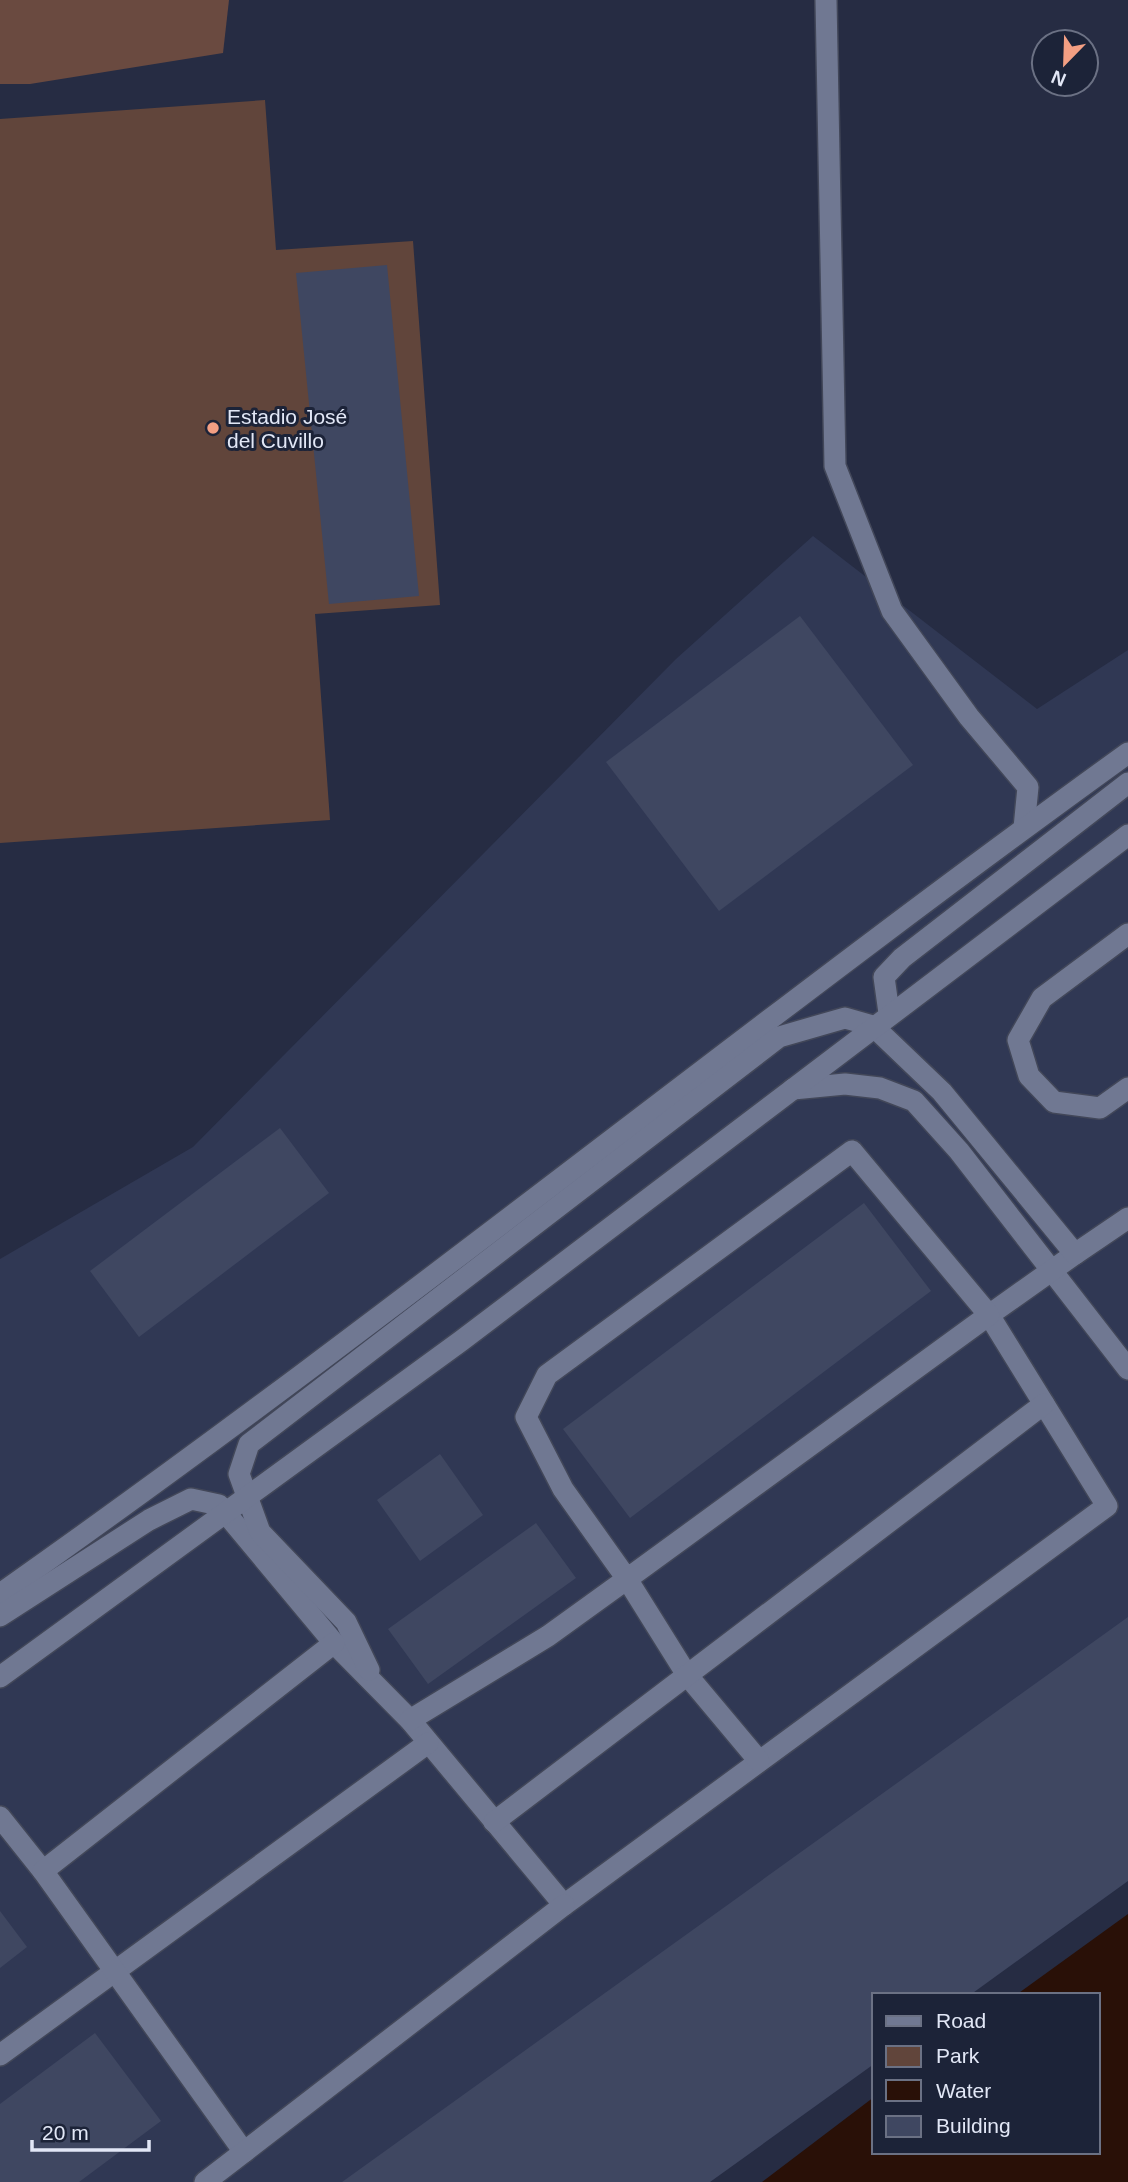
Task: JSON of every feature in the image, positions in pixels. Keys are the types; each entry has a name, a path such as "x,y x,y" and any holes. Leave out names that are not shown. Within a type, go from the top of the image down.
{"street":[{"path":"826,0 835,466 892,611 969,718 1028,787 1024,828"},
{"path":"0,1594 300,1376 871,939 1128,753"},
{"path":"1075,1254 881,1019 884,977 902,958 1128,783"},
{"path":"0,1677 461,1341 881,1019 1128,835"},
{"path":"1128,934 1042,998 1018,1040 1029,1076 1054,1102 1100,1108 1128,1088"},
{"path":"376,1684 346,1622 260,1532 239,1474 249,1444 779,1037 845,1018 881,1019"},
{"path":"793,1089 845,1084 880,1088 914,1101 959,1151 1128,1369"},
{"path":"205,2182 564,1905 759,1762 1107,1506 989,1315 852,1151 547,1375 526,1417 563,1489 627,1580 687,1675 759,1762"},
{"path":"410,1720 548,1636 1051,1269 1128,1218"},
{"path":"494,1822 1044,1405"},
{"path":"0,1616 149,1520 191,1499 219,1505 334,1643 410,1720 564,1905"},
{"path":"43,1871 334,1643"},
{"path":"0,2055 428,1743"},
{"path":"0,1817 43,1871 113,1973 244,2152"}],"shaded area":[{"path":"0,0 229,0 223,53 30,84 0,84"},
{"path":"813,536 1037,709 1128,650 1128,1859 878,1993 872,1993 872,2052 700,2182 0,2182 0,1259 193,1147 676,659"}],"green space":[{"name":"Estadio José del Cuvillo","path":"265,100 276,250 413,241 440,605 315,614 330,820 0,843 0,119"}],"water":[{"path":"1128,1914 1128,2182 762,2182 872,2099 872,2154 1100,2154 1100,1993 1019,1993"}],"building":[{"path":"387,265 419,596 329,604 296,273"},
{"path":"800,616 913,765 719,911 606,762"},
{"path":"280,1128 329,1193 139,1337 90,1271"},
{"path":"864,1203 931,1291 630,1518 563,1429"},
{"path":"440,1454 483,1515 420,1561 377,1500"},
{"path":"536,1523 576,1578 428,1684 388,1629"},
{"path":"1128,1617 1128,1881 973,1993 872,1993 872,2065 710,2182 342,2182"},
{"path":"0,1911 27,1947 0,1968"},
{"path":"95,2033 161,2121 79,2182 0,2182 0,2104"}],"place":[{"name":"Estadio José del Cuvillo","path":"213,428"}]}
